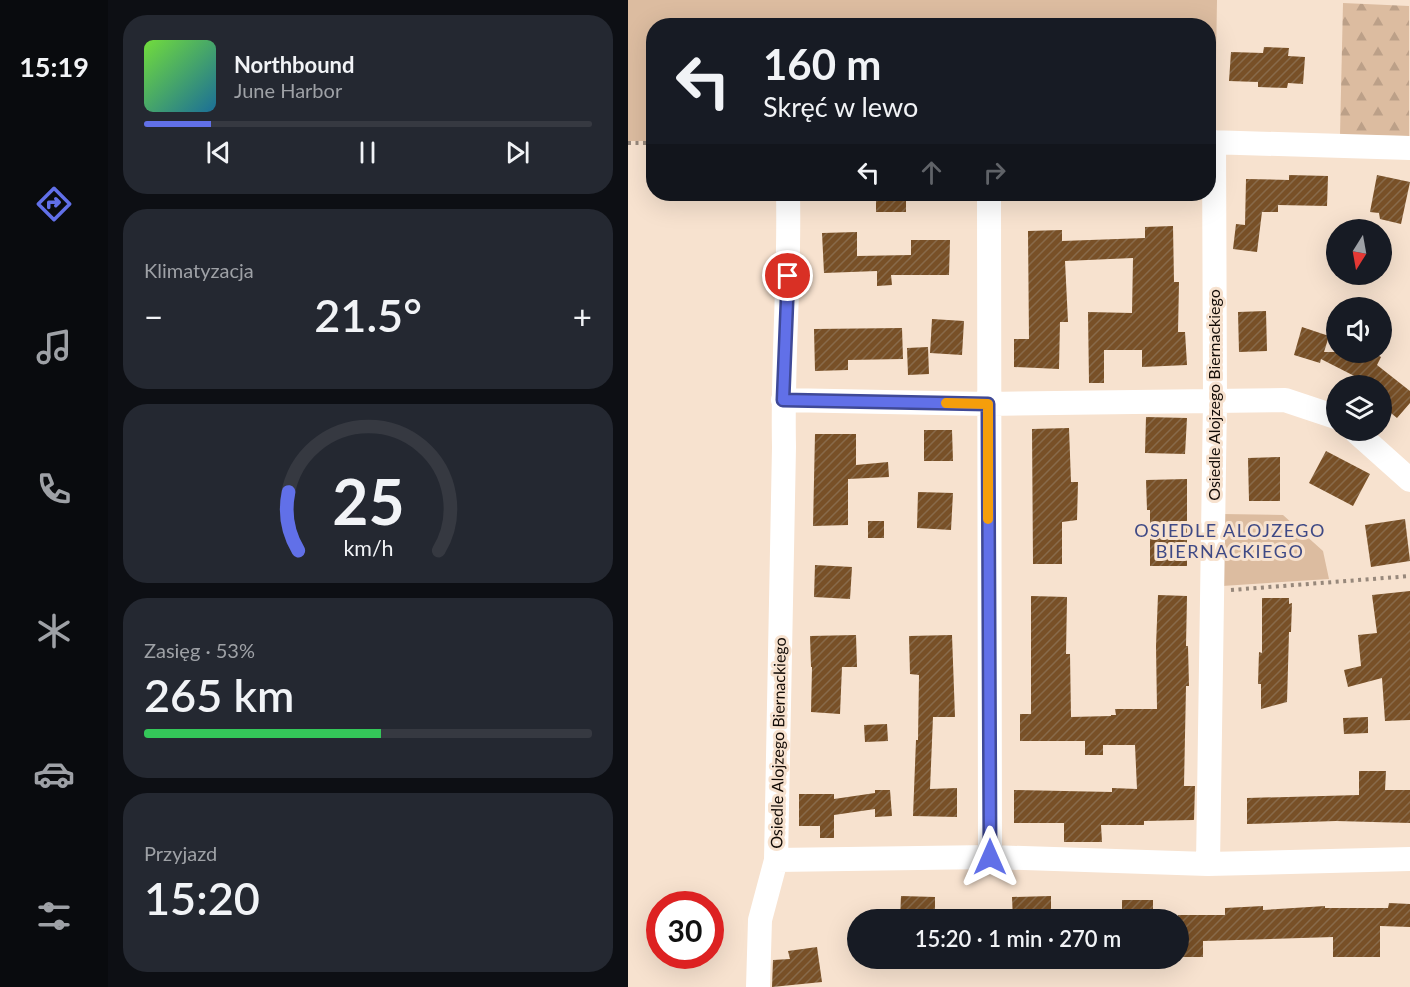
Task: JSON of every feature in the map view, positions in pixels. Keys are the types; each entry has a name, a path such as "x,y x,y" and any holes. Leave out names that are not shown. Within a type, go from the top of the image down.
{"street":[{"name":"Osiedle Alojzego Biernackiego","path":"1216,142 1410,148"},
{"name":"Osiedle Alojzego Biernackiego","path":"788,201 789,255 783,400 776,860 990,857 1208,864 1410,859"},
{"path":"989,201 990,857"},
{"name":"Osiedle Alojzego Biernackiego","path":"1208,864 1215,401 1212,201"},
{"path":"783,400 988,404 1285,400 1326,414"},
{"path":"1366,441 1410,480"},
{"path":"758,987 760,920 776,860"}],"path":[{"path":"628,143 646,143"},
{"path":"1212,591 1410,576"}],"green space":[{"path":"628,0 1217,0 1216,63 1216,18 646,18 646,141 628,141"},
{"path":"1343,3 1409,6 1409,136 1340,135"},
{"path":"1222,514 1283,515 1323,551 1329,579 1222,586"}],"building":[{"path":"1264,47 1289,48 1288,56 1305,57 1303,84 1288,83 1287,88 1258,87 1258,82 1229,81 1231,52 1263,53"},
{"path":"1289,175 1328,176 1327,206 1278,205 1278,212 1262,212 1257,252 1233,249 1236,224 1245,225 1246,179 1289,180"},
{"path":"1377,175 1410,182 1401,224 1392,222 1392,219 1380,219 1379,213 1370,212"},
{"path":"876,201 906,201 906,212 876,212"},
{"path":"1173,226 1174,282 1179,282 1178,332 1185,332 1187,365 1142,367 1142,350 1104,350 1104,383 1089,383 1088,312 1132,313 1133,258 1065,261 1068,322 1060,322 1059,369 1014,367 1014,339 1029,339 1028,231 1062,230 1062,241 1145,238 1145,227"},
{"path":"857,232 857,256 911,255 911,240 950,240 949,275 891,275 892,285 877,286 877,271 824,273 822,233"},
{"path":"1266,311 1267,351 1239,352 1238,312"},
{"path":"932,319 964,321 962,355 930,353"},
{"path":"1302,327 1326,335 1324,352 1326,352 1326,362 1321,359 1320,363 1294,355"},
{"path":"902,328 903,359 848,360 848,370 815,371 814,329"},
{"path":"928,347 929,374 908,375 907,348"},
{"path":"1329,363 1378,363 1377,365 1390,375 1352,375"},
{"path":"1392,377 1410,391 1410,403 1397,418 1392,414"},
{"path":"1146,417 1187,418 1185,454 1145,453"},
{"path":"1069,428 1071,482 1078,482 1077,520 1062,522 1062,564 1033,564 1032,429"},
{"path":"924,430 952,430 953,461 924,461"},
{"path":"815,434 856,434 856,465 888,462 889,477 848,479 848,525 813,526"},
{"path":"1326,451 1370,474 1353,506 1309,483"},
{"path":"1280,457 1280,501 1249,501 1248,458"},
{"path":"1187,479 1187,566 1150,566 1150,510 1147,510 1146,480"},
{"path":"918,492 953,493 951,530 917,528"},
{"path":"1405,519 1410,561 1371,567 1365,525"},
{"path":"868,521 884,521 884,538 868,538"},
{"path":"815,565 852,567 850,599 814,597"},
{"path":"1410,591 1410,720 1385,721 1382,678 1348,687 1344,670 1361,666 1358,635 1377,633 1372,595"},
{"path":"1158,595 1187,596 1186,646 1188,646 1189,686 1186,686 1184,786 1195,786 1194,820 1144,821 1144,825 1101,825 1102,842 1064,842 1064,823 1014,823 1014,790 1112,792 1112,788 1137,789 1135,745 1103,745 1103,755 1085,755 1085,741 1020,741 1020,714 1031,714 1031,596 1067,597 1066,654 1070,654 1071,717 1111,716 1116,715 1115,709 1157,709"},
{"path":"1262,598 1289,598 1289,604 1292,603 1287,702 1261,709 1261,684 1258,684 1259,652 1262,653"},
{"path":"856,635 857,667 842,667 840,714 811,712 810,636"},
{"path":"952,635 955,717 933,717 930,789 957,788 957,817 913,816 919,675 910,674 909,636"},
{"path":"1368,717 1368,733 1344,734 1343,718"},
{"path":"887,724 888,741 865,742 864,725"},
{"path":"1359,771 1386,771 1385,790 1410,790 1410,823 1336,821 1247,824 1247,798 1359,795"},
{"path":"875,790 890,790 892,816 875,817 875,809 834,815 834,838 820,838 820,826 799,826 799,794 834,794 834,799 875,793"},
{"path":"901,896 935,897 935,909 900,909"},
{"path":"1051,896 1051,909 1013,909 1012,897"},
{"path":"1122,900 1153,900 1153,909 1122,909"},
{"path":"1389,903 1410,904 1410,927 1380,926 1380,957 1333,957 1333,937 1203,941 1203,957 1189,957 1189,915 1225,915 1225,908 1263,906 1263,910 1325,906 1325,908 1388,908"},
{"path":"817,947 822,982 772,987 773,960 790,959 788,951"}],"slow traffic":[{"path":"946,403 988,404 988,519"}],"district":[{"name":"OSIEDLE ALOJZEGO BIERNACKIEGO","path":"1230,541"}],"route":[{"path":"788,276 783,400 988,404 990,857"}]}
